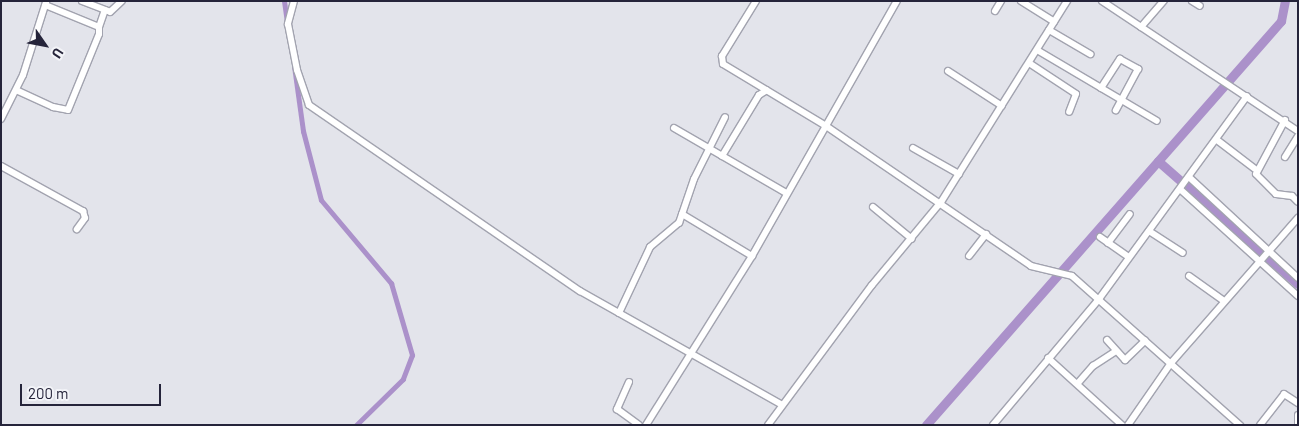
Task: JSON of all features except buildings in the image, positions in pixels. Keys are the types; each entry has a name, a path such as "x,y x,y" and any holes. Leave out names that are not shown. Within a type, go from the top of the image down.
{"street":[{"path":"82,1 112,12 122,1"},
{"path":"294,1 288,24 296,70 309,104 540,264 619,313 782,406"},
{"path":"756,1 720,62 826,126 1042,271 1063,273 1099,300 1240,425"},
{"path":"646,425 752,256 786,193 897,1"},
{"path":"995,11 1001,1"},
{"path":"1021,1 1054,22"},
{"path":"768,425 941,202 1067,1"},
{"path":"1102,1 1221,77 1285,120 1298,131"},
{"path":"1142,27 1164,1"},
{"path":"1192,1 1200,6"},
{"path":"1,119 16,90 45,3 99,27"},
{"path":"16,90 53,107 68,110 105,10"},
{"path":"1049,30 1090,54"},
{"path":"1036,50 1157,121"},
{"path":"1101,88 1120,59 1129,63 1138,73 1116,110"},
{"path":"1028,63 1076,94 1069,112"},
{"path":"948,71 1002,106"},
{"path":"722,156 759,95 767,90"},
{"path":"994,425 1048,358 1099,300 1149,230 1182,189 1247,96"},
{"path":"619,313 656,237 674,230 725,117"},
{"path":"1255,169 1285,120"},
{"path":"674,128 786,193"},
{"path":"1286,157 1298,136"},
{"path":"1217,140 1255,169 1276,194 1292,196 1298,202"},
{"path":"913,148 959,174"},
{"path":"1,166 84,211 84,218 77,229"},
{"path":"1189,179 1298,278"},
{"path":"1182,189 1261,259 1298,296"},
{"path":"873,208 912,239"},
{"path":"682,214 752,256"},
{"path":"1108,243 1130,214"},
{"path":"1048,358 1128,424 1171,363 1298,218"},
{"path":"1149,230 1183,252"},
{"path":"969,256 986,234"},
{"path":"1100,237 1129,257"},
{"path":"1189,276 1224,301"},
{"path":"1107,340 1116,351 1128,360 1145,341"},
{"path":"1078,384 1092,366 1116,351"},
{"path":"629,382 617,408 639,425"},
{"path":"1260,425 1284,394 1298,403"},
{"path":"1298,415 1298,425"}],"waterway":[{"path":"284,1 287,23"},
{"path":"926,425 1281,21 1285,1"},
{"path":"294,66 303,131 321,200 391,283 412,355 403,379 356,425"},
{"path":"1158,161 1298,284"}]}
